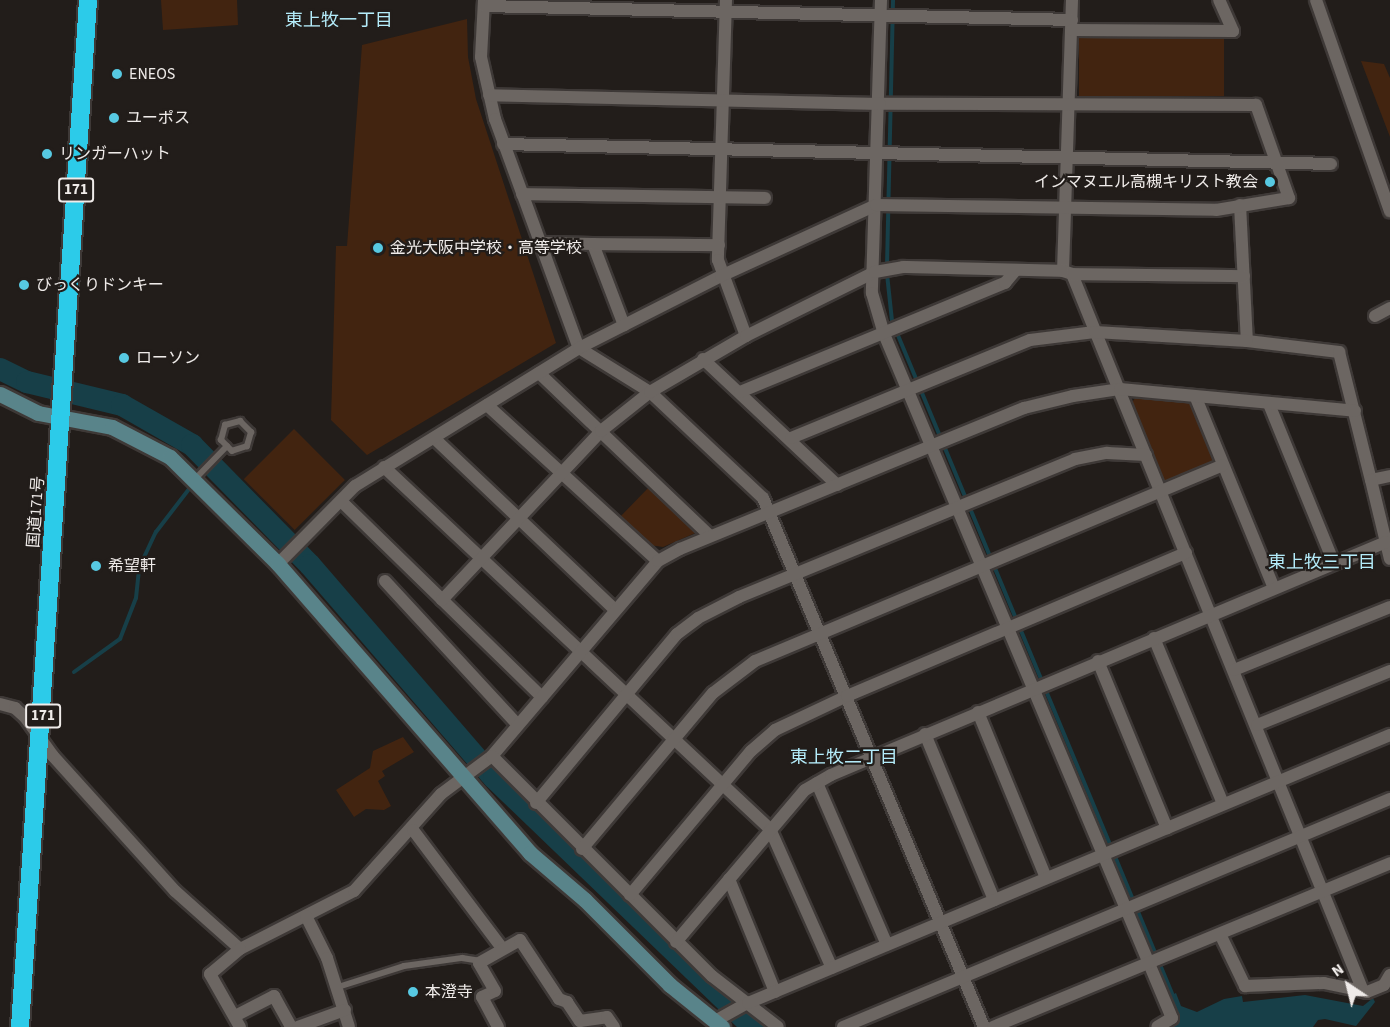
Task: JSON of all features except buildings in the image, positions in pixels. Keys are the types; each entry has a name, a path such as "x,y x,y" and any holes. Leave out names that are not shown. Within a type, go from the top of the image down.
{"highway":[{"name":"国道171号","path":"20,1027 41,740 88,0"}],"street":[{"path":"726,0 718,245 721,276 746,336"},
{"path":"881,0 875,272 872,293 884,334 907,390 1173,1018 1157,1027"},
{"path":"1072,0 1071,103 1066,207 1068,272 1120,389 1363,991"},
{"path":"984,1027 763,498 650,392 579,348 503,144 489,95 481,57 484,3 726,14 880,16 1233,31 1219,0"},
{"path":"1316,0 1390,211"},
{"path":"282,561 341,501 384,467 579,348 721,276 876,205 1216,210 1289,198 1256,105 880,104 489,95"},
{"path":"503,144 1331,164"},
{"path":"522,194 765,198"},
{"path":"1240,205 1247,341"},
{"path":"540,243 718,245"},
{"path":"593,244 624,325"},
{"path":"442,600 601,431 650,392 746,336 875,272 903,267 1244,276"},
{"path":"740,392 1005,283 1016,270"},
{"path":"1375,316 1390,308"},
{"path":"791,438 1030,340 1095,332 1247,341 1339,352 1390,559"},
{"path":"703,359 791,438 837,485"},
{"path":"539,373 710,536"},
{"path":"291,1027 274,996 237,1022 210,974 240,949 354,891 413,830 441,795 492,756 658,561 710,536 771,513 1023,408 1120,389 1196,398 1355,411"},
{"path":"0,394 38,413 62,411 112,427 155,446 197,477 282,561 530,853 585,900 670,985 718,1024 748,1003 1390,735"},
{"path":"1196,398 1274,588"},
{"path":"1269,404 1334,563"},
{"path":"487,405 658,561"},
{"path":"434,438 615,610"},
{"path":"536,803 677,634 698,618 796,574 1075,459 1107,453 1146,455"},
{"path":"582,849 673,739 734,675 820,633 1162,493 1223,465"},
{"path":"384,467 770,829 832,968"},
{"path":"1371,480 1390,476"},
{"path":"341,501 542,697"},
{"path":"676,942 805,790 872,756 1386,542"},
{"path":"630,895 751,751 775,730 847,696 1008,627 1186,554"},
{"path":"385,581 518,725"},
{"path":"1234,670 1390,607"},
{"path":"1154,638 1223,804"},
{"path":"1098,662 1167,828"},
{"path":"1257,725 1390,671"},
{"path":"3,704 20,712 41,740 175,891 240,949"},
{"path":"978,712 1046,878"},
{"path":"925,734 994,900"},
{"path":"492,756 676,942 778,1027"},
{"path":"818,783 887,945"},
{"path":"843,1027 1390,798"},
{"path":"413,830 502,948"},
{"path":"993,1027 1015,1023 1150,963 1390,862"},
{"path":"729,879 776,992"},
{"path":"306,916 338,987 349,1027"},
{"path":"1220,934 1245,986 1324,983 1363,991 1384,985 1390,975"},
{"path":"498,1027 482,998 495,991 479,963 502,948 520,940 559,999 567,1002 580,1021 607,1017 614,1027"},
{"path":"298,1027 345,1010"}],"lane":[{"path":"240,421 251,432 247,447 232,451 227,446 221,440 225,425 240,421"},
{"path":"197,477 227,446"},
{"path":"338,987 404,966 462,958 482,961"}],"shaded area":[{"path":"161,0 237,0 238,25 163,30"},
{"path":"467,19 468,57 476,99 556,343 367,455 331,420 336,246 347,246 362,45"},
{"path":"1079,37 1224,37 1224,96 1079,96"},
{"path":"1361,61 1384,64 1390,78 1390,137"},
{"path":"1135,398 1190,401 1218,463 1164,484 1131,404"},
{"path":"294,429 345,480 295,530 244,479"},
{"path":"651,485 700,531 663,547 649,545 619,518"},
{"path":"403,737 414,752 382,771 385,776 378,781 391,806 384,810 366,809 354,817 336,790 370,768 373,751"}],"water":[{"path":"1176,993 1181,1006 1197,1012 1224,999 1242,996 1243,1002 1305,995 1363,1006 1373,998 1375,1002 1356,1026 1325,1019 1318,1020 1313,1027 1170,1027 1179,1017 1170,996"}],"waterway":[{"path":"887,266 893,0"},
{"path":"887,274 892,321 1174,998"},
{"path":"0,369 27,382 122,405 192,445 310,565 494,778 753,1027"},
{"path":"74,672 120,639 136,598 139,568 156,532 192,485"}],"place":[{"name":"ENEOS","path":"117,74"},
{"name":"ユーポス","path":"114,118"},
{"name":"リンガーハット","path":"47,154"},
{"name":"インマヌエル高槻キリスト教会","path":"1270,182"},
{"name":"金光大阪中学校・高等学校","path":"378,248"},
{"name":"びっくりドンキー","path":"24,285"},
{"name":"ローソン","path":"124,358"},
{"name":"希望軒","path":"96,566"},
{"name":"本澄寺","path":"413,992"}],"district":[{"name":"東上牧一丁目","path":"339,21"},
{"name":"東上牧三丁目","path":"1322,563"},
{"name":"東上牧二丁目","path":"844,758"}]}
